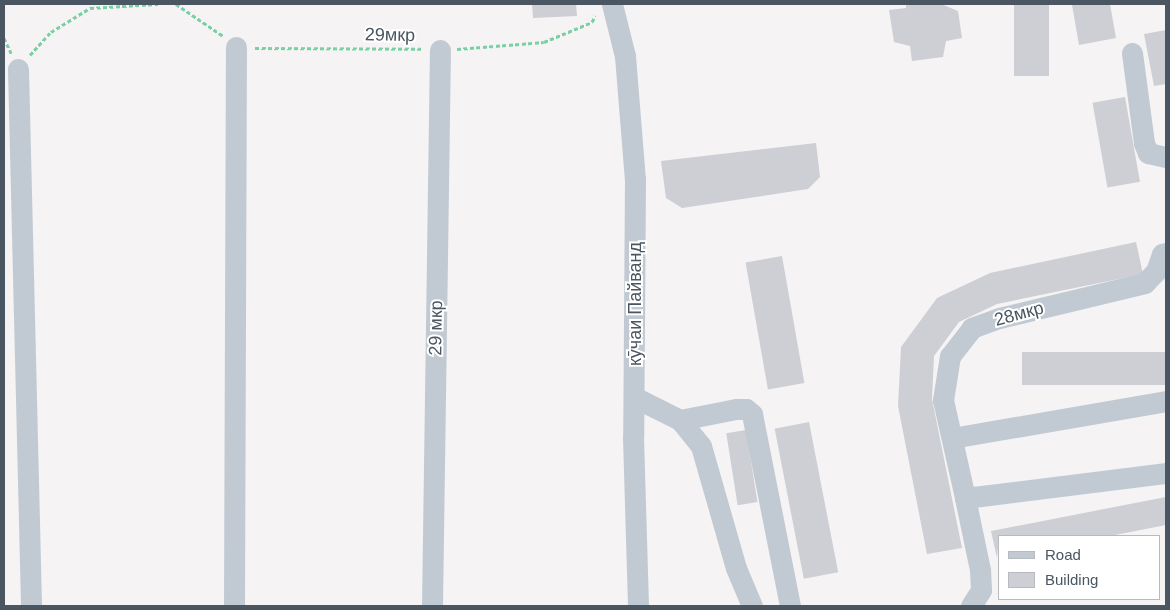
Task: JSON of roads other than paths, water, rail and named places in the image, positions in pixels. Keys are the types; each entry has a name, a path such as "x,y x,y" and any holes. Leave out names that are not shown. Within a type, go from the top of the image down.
{"street":[{"name":"кӯчаи Пайванд","path":"605,7 625,56 634,179 636,398 633,437 638,606"},
{"path":"234,606 236,47"},
{"name":"29 мкр","path":"432,606 440,50"},
{"path":"1132,53 1144,143 1148,153 1166,157"},
{"path":"18,69 31,606"},
{"name":"28мкр","path":"976,598 980,570 943,400 950,356 972,328 999,318 1145,283 1165,260"},
{"path":"636,398 680,420 701,446 736,568 752,606"},
{"path":"952,438 1166,401"},
{"path":"680,420 736,409 746,409 752,414 790,606"},
{"path":"965,498 1166,473"}]}
